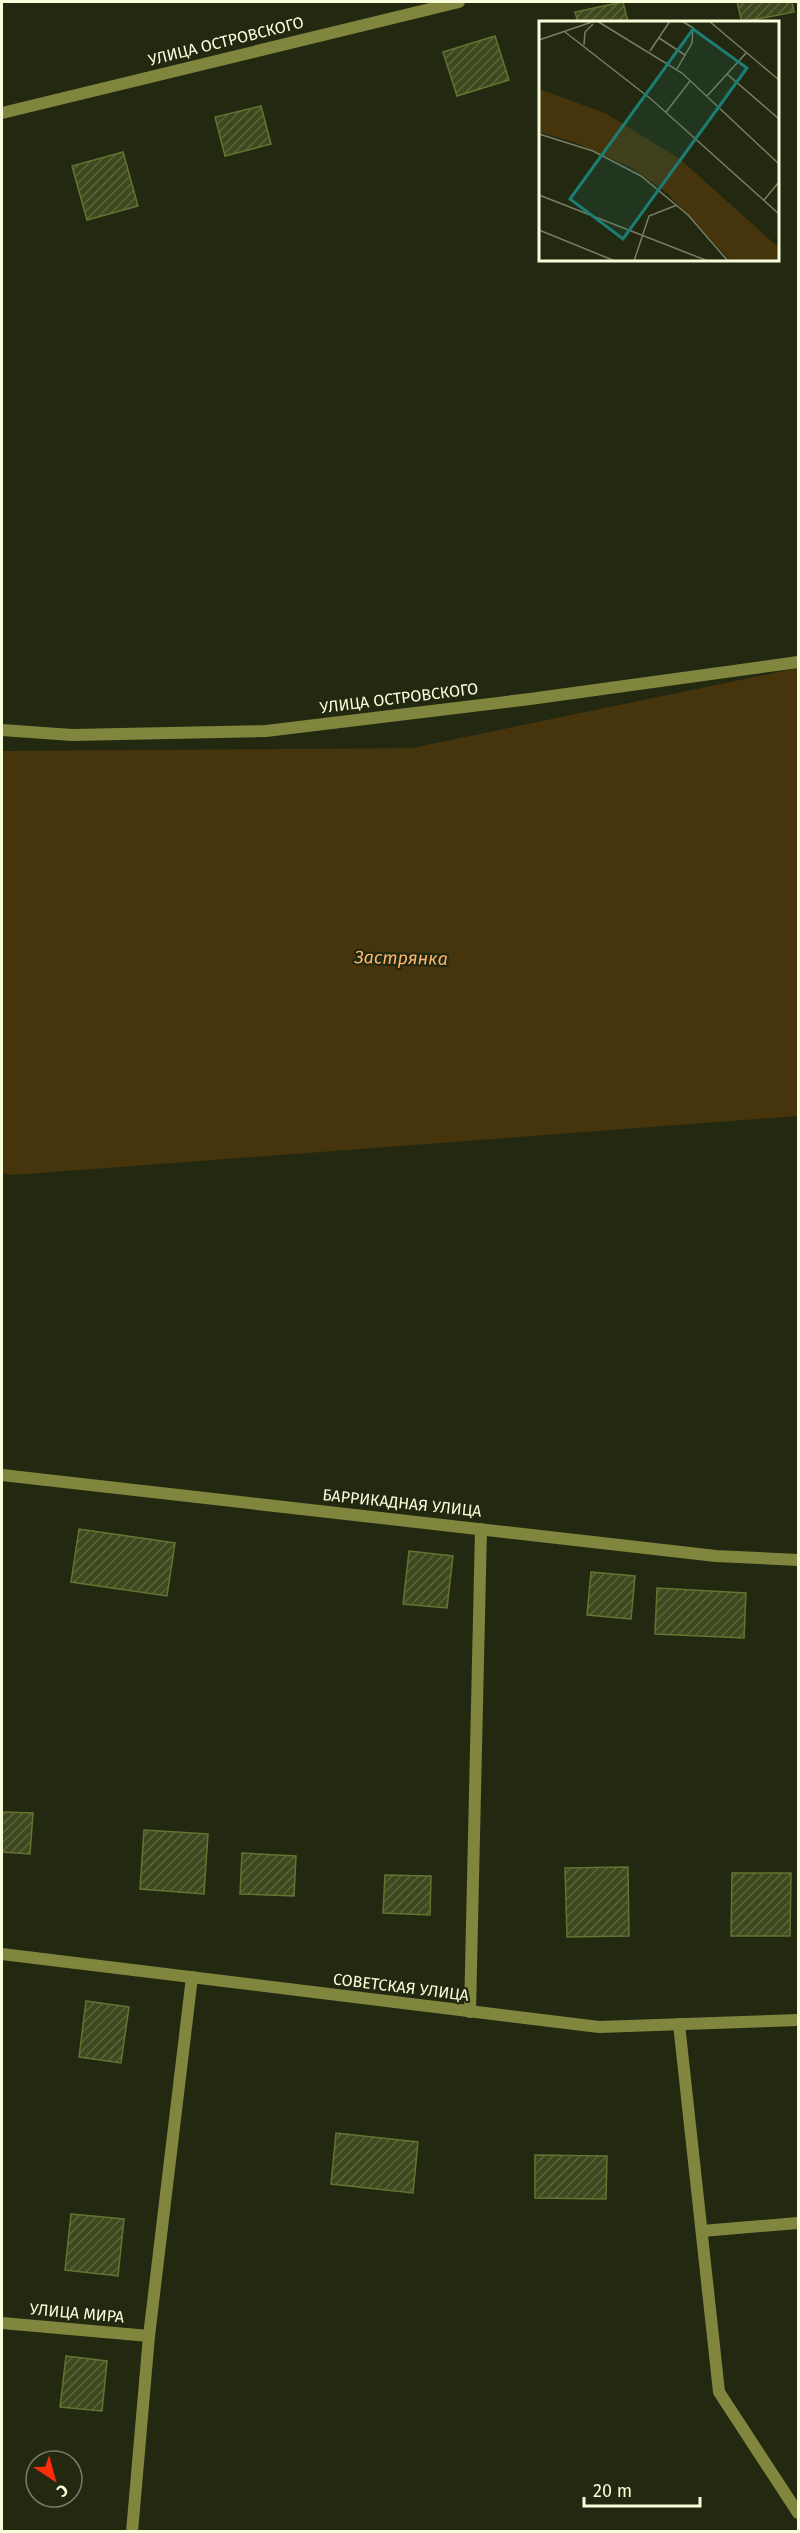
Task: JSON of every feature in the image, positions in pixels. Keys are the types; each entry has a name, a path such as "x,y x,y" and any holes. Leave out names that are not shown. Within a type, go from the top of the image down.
{"street":[{"name":"УЛИЦА ОСТРОВСКОГО","path":"2,113 459,2"},
{"name":"УЛИЦА ОСТРОВСКОГО","path":"2,730 72,735 266,731 530,699 798,662"},
{"name":"БАРРИКАДНАЯ УЛИЦА","path":"2,1475 716,1556 798,1560"},
{"path":"470,2012 481,1529"},
{"name":"СОВЕТСКАЯ УЛИЦА","path":"2,1954 599,2027 798,2020"},
{"path":"132,2532 149,2336 192,1977"},
{"path":"679,2024 719,2392 798,2513"},
{"path":"702,2231 798,2223"},
{"name":"УЛИЦА МИРА","path":"2,2323 149,2336"}],"water":[{"name":"Застрянка","path":"798,668 798,1116 13,1175 2,1173 2,751 412,748"}],"building":[{"path":"623,2 628,21 578,21 575,12"},
{"path":"737,2 792,2 794,12 742,21"},
{"path":"495,36 509,80 457,96 443,52"},
{"path":"261,106 271,144 225,156 215,117"},
{"path":"123,152 138,206 87,220 72,166"},
{"path":"79,1529 175,1543 167,1596 71,1582"},
{"path":"409,1551 453,1556 447,1608 403,1604"},
{"path":"591,1572 635,1576 631,1619 587,1615"},
{"path":"657,1588 746,1593 744,1638 655,1634"},
{"path":"2,1812 33,1813 30,1854 2,1852"},
{"path":"144,1830 208,1834 204,1894 140,1889"},
{"path":"242,1853 296,1856 294,1896 240,1894"},
{"path":"628,1867 629,1936 567,1937 565,1868"},
{"path":"732,1873 791,1873 790,1936 731,1936"},
{"path":"385,1875 431,1876 430,1915 383,1913"},
{"path":"86,2001 129,2007 121,2063 79,2057"},
{"path":"336,2133 418,2142 413,2193 331,2184"},
{"path":"535,2155 607,2156 606,2199 535,2198"},
{"path":"71,2214 124,2219 118,2276 65,2270"},
{"path":"66,2356 107,2361 102,2411 60,2407"}]}
